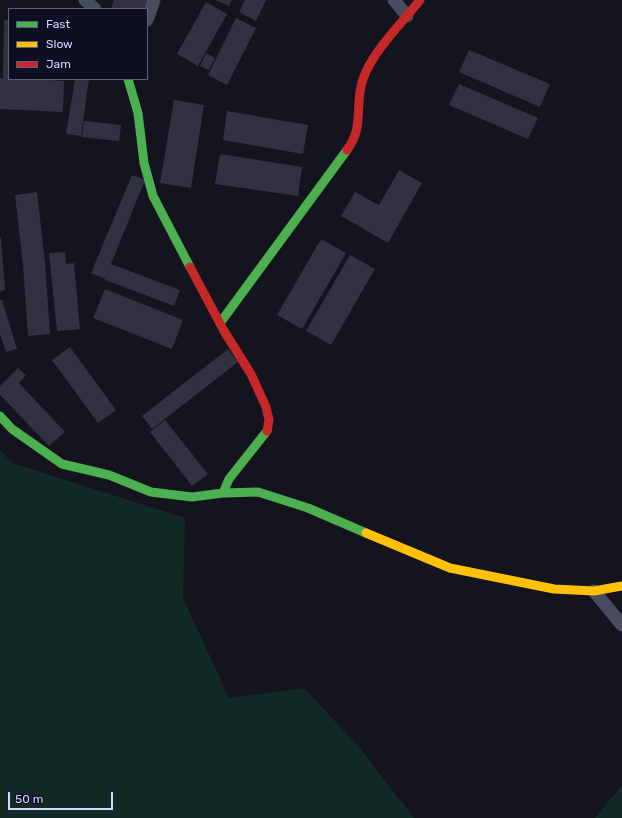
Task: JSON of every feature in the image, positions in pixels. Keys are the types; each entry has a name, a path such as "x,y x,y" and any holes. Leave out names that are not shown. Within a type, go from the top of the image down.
{"street":[{"path":"85,0 94,8"},
{"path":"148,17 154,0"},
{"path":"394,0 407,16"},
{"path":"220,323 352,143 358,124 362,81 370,62 420,0"},
{"path":"128,80 138,113 144,163 153,196 220,323 251,374 266,407 269,420 266,434 229,479 223,493"},
{"path":"0,416 12,429 62,464 109,475 151,492 192,497 223,493 258,492 301,506 450,568 554,589 594,591 622,586"},
{"path":"594,591 622,625"}],"green space":[{"path":"0,450 12,463 185,518 183,598 229,698 304,688 358,746 414,818 0,818"},
{"path":"622,785 622,818 595,818"}],"building":[{"path":"114,0 148,0 144,8 111,8"},
{"path":"215,0 232,0 229,6"},
{"path":"245,0 266,0 256,21 239,12"},
{"path":"206,2 227,14 198,66 177,54"},
{"path":"236,18 256,28 227,85 208,75"},
{"path":"4,20 8,20 8,80 64,81 63,112 0,109 0,78 3,78"},
{"path":"469,50 550,84 540,107 459,72"},
{"path":"206,53 215,58 209,70 200,66"},
{"path":"75,80 89,80 81,136 66,134"},
{"path":"459,84 538,118 528,139 449,105"},
{"path":"174,100 204,105 191,188 160,183"},
{"path":"227,111 308,125 303,154 223,140"},
{"path":"84,121 121,125 119,141 82,137"},
{"path":"220,154 302,167 298,196 215,184"},
{"path":"399,170 422,183 388,243 341,216 355,192 379,205"},
{"path":"132,175 145,180 111,264 180,290 174,306 105,280 108,272 105,279 91,273"},
{"path":"37,192 45,263 50,334 28,336 23,265 15,195"},
{"path":"0,238 5,290 0,291"},
{"path":"321,239 346,253 302,329 277,315"},
{"path":"65,252 66,264 74,263 80,329 57,331 49,253"},
{"path":"350,255 375,269 331,345 306,331"},
{"path":"105,289 183,320 172,349 93,318"},
{"path":"0,300 2,300 17,349 6,352 0,334"},
{"path":"70,347 116,410 98,423 52,360"},
{"path":"228,349 238,362 152,429 142,416"},
{"path":"18,368 26,375 19,383 65,432 49,446 0,395 0,386"},
{"path":"165,420 208,474 192,486 150,432"}],"traffic: fast":[{"path":"128,80 138,113 144,163 153,196 190,267"},
{"path":"220,323 347,150"},
{"path":"0,416 12,429 62,464 109,475 151,492 192,497 223,493 258,492 308,508 366,533"},
{"path":"223,493 229,479 267,431"}],"traffic: slow":[{"path":"366,533 450,568 554,589 594,591 622,586"}],"traffic: jam":[{"path":"347,150 356,132 358,124 360,88 373,58 420,0"},
{"path":"190,267 224,331 251,374 266,407 269,420 267,431"}]}
